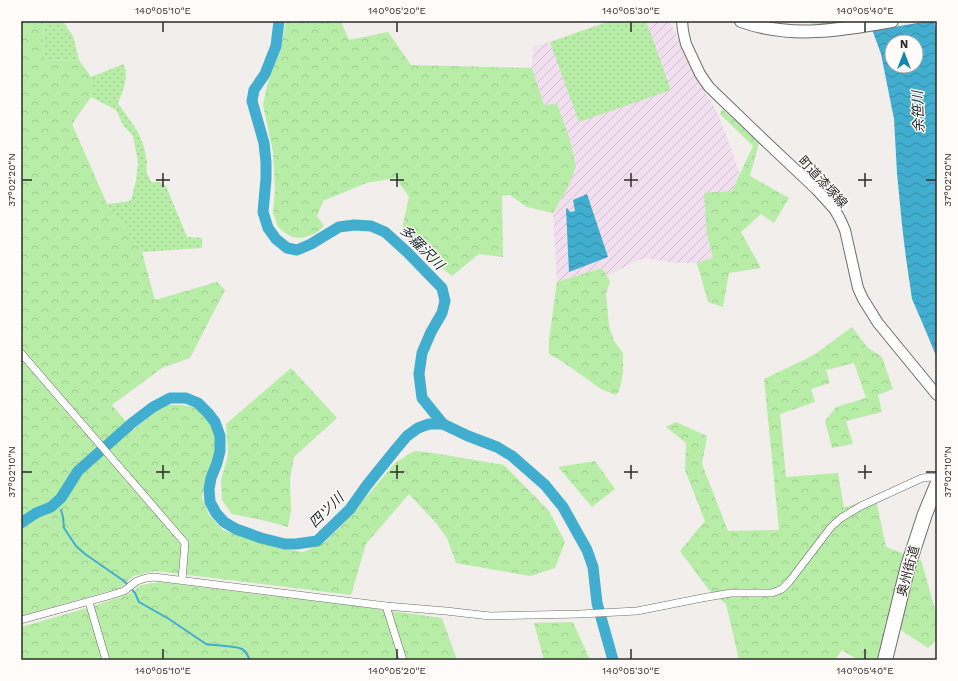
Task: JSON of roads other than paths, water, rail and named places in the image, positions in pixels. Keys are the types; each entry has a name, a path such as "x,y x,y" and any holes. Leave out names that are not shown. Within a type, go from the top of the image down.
{"highway":[{"name":"奥州街道","path":"885,660 908,566 925,514 937,484"}],"main road":[{"path":"741,21 766,28 803,32 823,31 892,21"}],"street":[{"name":"町道漆塚線","path":"682,21 686,44 700,74 709,87 816,189 835,210 844,230 858,288 863,299 878,322 937,395"},
{"path":"21,353 185,542 182,580"},
{"path":"21,620 108,596 124,590 146,578 154,577 386,606 490,616 637,611 731,593 772,593 782,589 789,582 832,527 841,518 861,506 922,478 937,478"},
{"path":"89,602 106,660"},
{"path":"386,606 403,660"}],"water":[{"name":"余笹川","path":"869,21 934,21 937,35 937,358 912,299 902,225 894,119 885,74 924,74 924,34 884,34 884,69 881,54"},
{"path":"587,194 608,257 569,272 566,209 567,208 570,212 575,211 573,200"}],"waterway":[{"name":"多羅沢川","path":"279,21 276,46 265,74 254,90 252,101 264,143 266,179 263,212 268,228 276,239 287,248 297,250 311,244 339,227 354,225 371,226 385,232 442,288 445,301 442,313 431,332 422,353 419,374 422,398 443,424"},
{"name":"四ツ川","path":"21,523 36,513 51,507 61,498 78,471 132,423 153,407 170,398 186,398 198,403 215,422 220,436 220,451 209,489 210,502 216,513 224,522 236,529 261,538 285,544 317,541 350,509 367,485 407,436 418,428 429,424 443,424 468,436 497,447 512,456 545,485 563,507 587,550 593,567 597,603 613,660"},
{"path":"61,510 64,528 76,546 124,581 135,593 139,602 169,619 206,644 230,646 242,649 245,651 250,660"}]}
